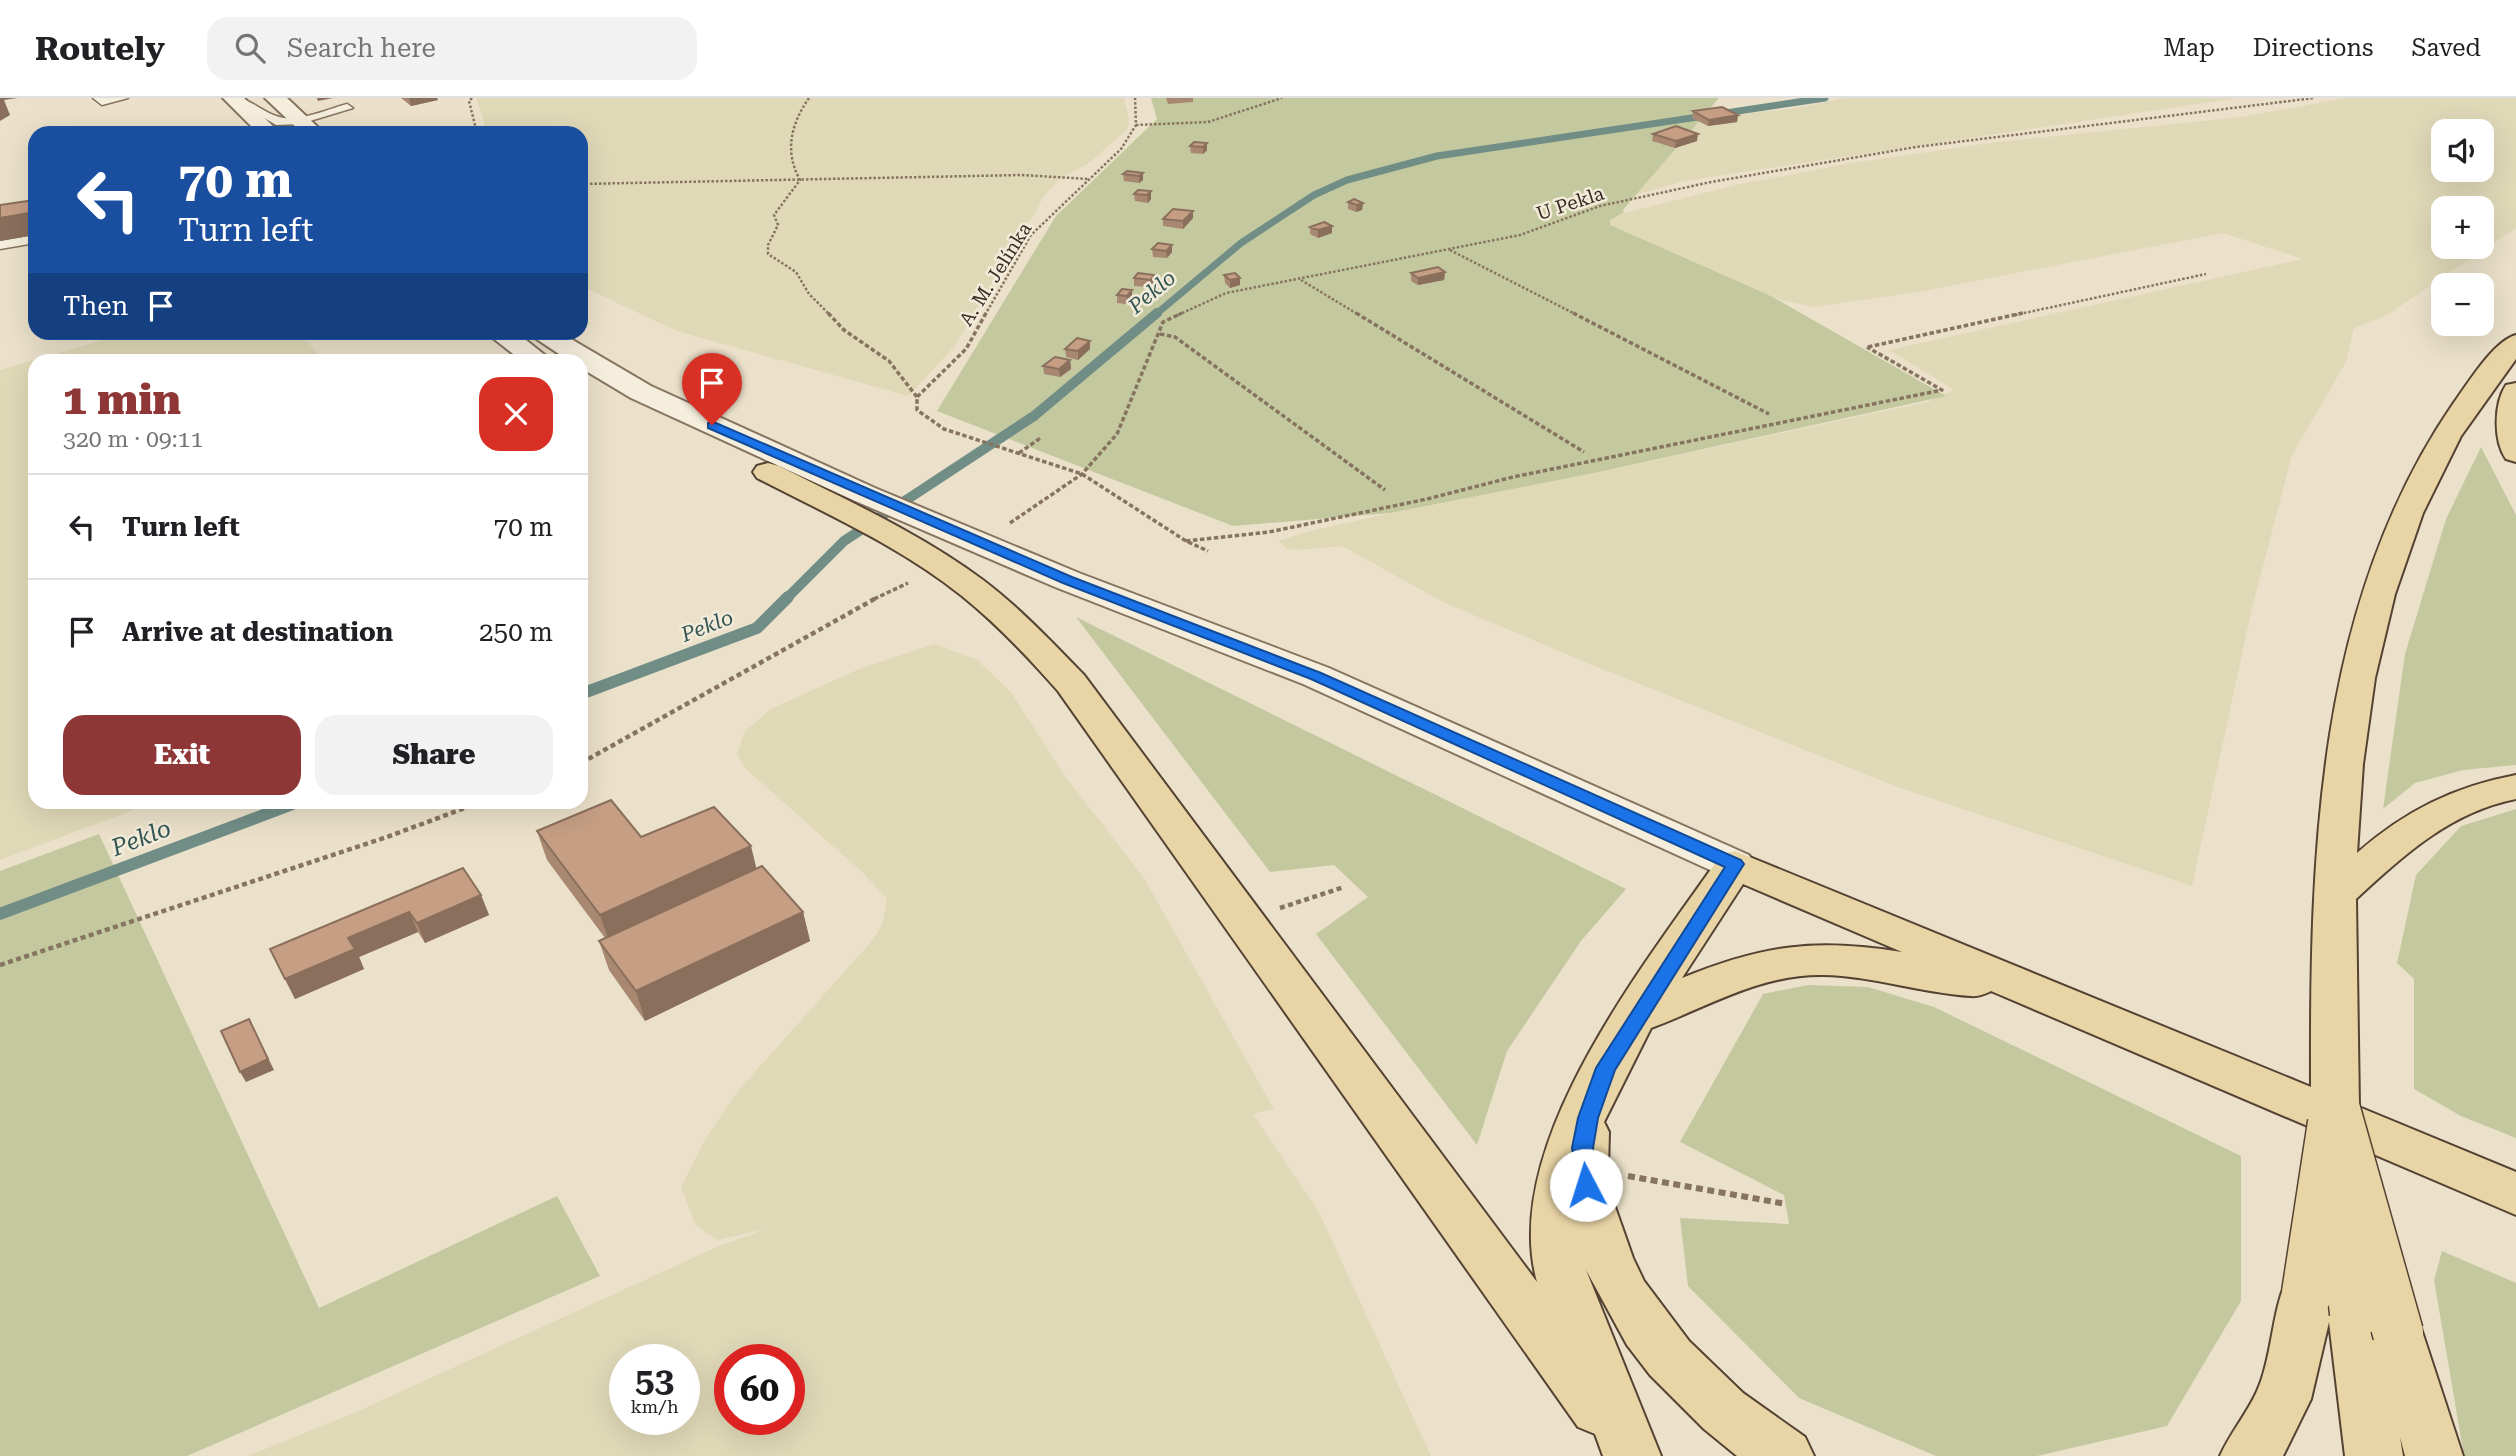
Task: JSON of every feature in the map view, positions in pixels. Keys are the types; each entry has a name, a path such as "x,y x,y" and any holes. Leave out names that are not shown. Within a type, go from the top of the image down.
{"main road":[{"path":"2374,1456 2353,1313 2335,1110 2335,894 2348,733 2365,640 2388,565 2430,466 2473,396 2516,343"},
{"path":"2516,391 2511,420 2516,453"},
{"path":"768,472 849,502 943,546 998,608 1071,683 1632,1456"},
{"path":"2335,894 2432,814 2484,792 2516,787"},
{"path":"1632,1456 1568,1298 1557,1259 1553,1227 1557,1188 1579,1119 1606,1068 1735,864 2511,1191"},
{"path":"1637,1016 1737,975 1798,960 1865,964 2031,989"},
{"path":"1606,1068 1588,1118 1583,1148 1584,1168 1588,1203 1599,1239 1633,1313 1658,1347 1694,1385 1762,1442 1785,1456"},
{"path":"2335,1110 2353,1313 2434,1456"},
{"path":"2249,1456 2277,1415 2290,1382 2353,1313"}],"street":[{"path":"235,98 263,126"},
{"path":"275,98 313,126"},
{"path":"509,340 529,354"},
{"path":"553,340 576,354"},
{"path":"588,361 641,392 849,502"},
{"path":"588,389 652,423 768,472"},
{"path":"943,546 1316,676 1735,864"},
{"path":"943,546 1285,690 1735,864"}],"lane":[{"path":"99,98 102,102 122,98"},
{"path":"235,98 276,121 305,126"},
{"path":"332,98 347,108"},
{"path":"319,126 347,108"},
{"path":"319,126 347,108"},
{"path":"0,245 28,240"}],"path":[{"path":"472,98 469,101 475,126"},
{"path":"800,180 788,154 796,116 808,98"},
{"path":"1135,98 1136,125 1208,122 1282,98"},
{"name":"U Pekla","path":"588,759 873,599 943,546 1082,474 1117,434 1163,322 1226,293 1520,235 1600,206 1711,182 1916,147 2314,98"},
{"name":"A. M. Jelínka","path":"917,397 966,349 1031,235 1121,149 1136,125"},
{"path":"588,184 1021,175 1090,179"},
{"path":"800,180 774,215 778,225 768,245 768,254 796,272 809,294 844,330 889,361 900,379 917,397 917,410 931,423 1082,474 1186,541 1208,551"},
{"path":"1450,250 1769,414"},
{"path":"1186,541 1269,532 1427,499 1513,477 1942,390 1867,347 2206,274"},
{"path":"1300,279 1584,452"},
{"path":"1160,334 1175,337 1385,490"},
{"path":"1019,454 1042,437"},
{"path":"0,965 387,837 462,809"},
{"path":"1243,920 1344,887"},
{"path":"1584,1168 1786,1204"}],"shaded area":[{"path":"476,98 1124,98 1129,118 1128,129 1089,163 1059,179 1042,199 1036,213 1018,232 996,277 955,346 908,396 677,331 588,289 588,126 484,126"},
{"path":"1845,98 2237,98 1684,181 1636,195 1693,118 1791,109"},
{"path":"2345,98 2516,98 2516,228 2494,243 2494,196 2431,196 2431,259 2470,259 2450,273 2431,273 2431,286 2386,316 2354,328 2346,362 2292,455 2252,608 2192,886 1900,788 1597,667 1445,603 1342,546 1296,550 1287,549 1279,541 1306,532 1439,502 1594,473 1927,402 1954,390 1889,350 2303,259 2223,233 1918,292 1815,307 1781,300 1641,241 1610,225 1610,220 1616,215 1736,185 1851,163 1997,142 2242,117"},
{"path":"103,340 306,340 318,354 55,354"},
{"path":"28,362 28,809 136,809 0,860 0,370"},
{"path":"934,644 976,659 1011,692 1065,776 1144,878 1274,1109 1253,1114 1319,1212 1431,1456 248,1456 354,1413 719,1246 766,1229 717,1240 695,1224 681,1187 706,1138 737,1092 870,943 882,925 887,899 862,872 746,769 737,755 744,732 771,709 859,669"}],"green space":[{"path":"1151,98 1719,98 1624,212 1610,220 1610,225 1771,296 1946,396 1594,473 1390,513 1233,526 937,411 1056,216 1157,119"},
{"path":"2481,447 2516,515 2516,765 2463,770 2415,783 2383,809 2405,654 2446,519"},
{"path":"1076,617 1626,889 1581,941 1507,1051 1477,1145 1316,934 1368,897 1334,865 1270,872"},
{"path":"2516,809 2516,1138 2461,1116 2414,1089 2414,979 2397,963 2416,875 2461,826"},
{"path":"99,834 319,1308 557,1196 600,1276 187,1456 0,1456 0,871"},
{"path":"1808,985 1868,987 1934,1007 2241,1156 2241,1301 2167,1426 2037,1456 1936,1456 1799,1398 1688,1286 1680,1218 1789,1224 1784,1195 1680,1142 1763,994"},
{"path":"2442,1251 2516,1283 2516,1456 2464,1456 2434,1280"}],"building":[{"path":"1722,107 1738,115 1709,120 1693,111"},
{"path":"1676,126 1698,134 1676,141 1653,134"},
{"path":"1194,142 1207,143 1203,147 1190,146"},
{"path":"1127,171 1143,173 1139,176 1123,174"},
{"path":"1138,190 1151,191 1147,195 1134,194"},
{"path":"1354,199 1363,203 1357,205 1348,202"},
{"path":"28,201 28,213 0,218 0,205"},
{"path":"1173,209 1193,211 1183,221 1163,219"},
{"path":"1324,222 1332,226 1318,230 1310,227"},
{"path":"1158,243 1172,245 1166,251 1152,249"},
{"path":"1438,267 1445,272 1418,278 1411,273"},
{"path":"1138,273 1154,275 1151,280 1134,278"},
{"path":"1235,273 1240,278 1230,280 1224,275"},
{"path":"1122,289 1132,290 1127,296 1117,295"},
{"path":"1077,338 1090,341 1078,351 1065,349"},
{"path":"1055,357 1070,360 1059,369 1043,366"},
{"path":"611,800 641,837 714,807 751,846 600,915 537,831"},
{"path":"762,866 803,912 636,991 599,941"},
{"path":"463,868 481,895 417,923 409,912 348,938 355,949 285,979 270,949"},
{"path":"249,1019 268,1059 240,1072 221,1031"}],"waterway":[{"name":"Peklo","path":"1155,315 1241,243 1314,195 1347,180 1437,156 1825,98"},
{"name":"Peklo","path":"588,691 757,628 844,541 1034,416 1157,313"},
{"name":"Peklo","path":"0,914 279,809"}],"route":[{"path":"712,425 864,494 1067,580 1316,676 1735,864 1606,1068 1588,1118 1583,1148 1586,1185"}]}
